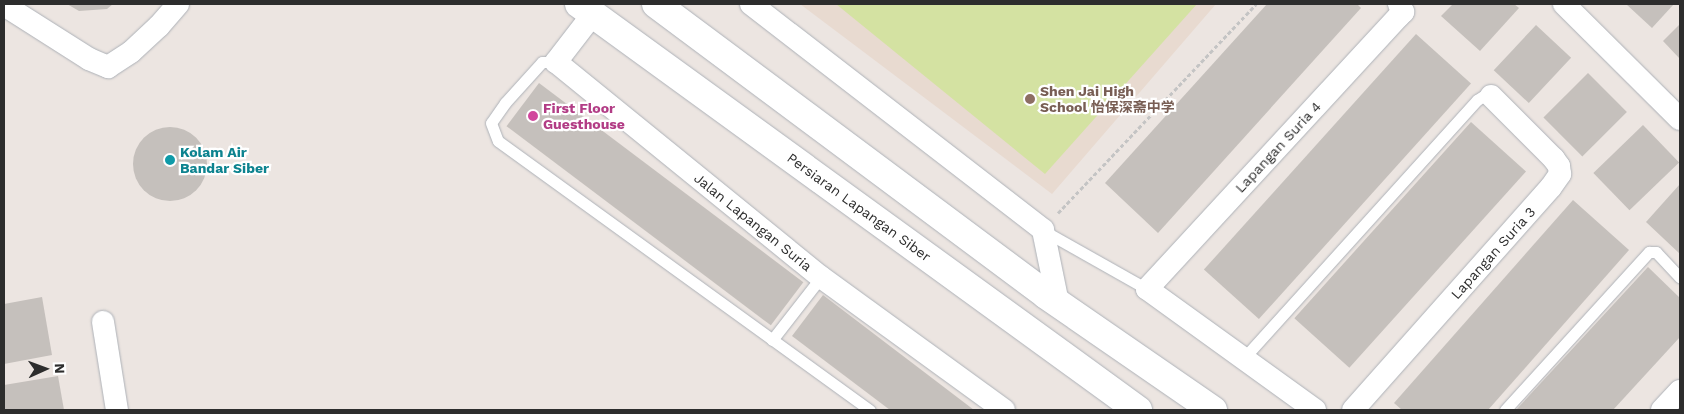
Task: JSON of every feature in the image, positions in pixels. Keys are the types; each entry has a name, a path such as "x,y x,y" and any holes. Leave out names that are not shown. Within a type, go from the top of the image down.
{"main road":[{"path":"656,4 1106,338 1213,410"},
{"name":"Persiaran Lapangan Siber","path":"586,9 1138,410"},
{"path":"1086,372 1106,338"}],"street":[{"path":"4,4 89,59 108,67 132,52 159,26 178,4"},
{"path":"751,4 1042,230 1058,303"},
{"name":"Lapangan Suria 4","path":"1146,289 1400,16 1403,12 1399,4"},
{"path":"1564,4 1680,119"},
{"path":"556,62 586,9"},
{"name":"Jalan Lapangan Suria","path":"556,62 821,277 1004,410"},
{"name":"Lapangan Suria 3","path":"1353,410 1551,187 1560,174 1559,166 1554,159 1491,96"},
{"path":"1146,289 1315,410"},
{"path":"103,322 117,410"},
{"path":"1662,410 1680,391"}],"lane":[{"path":"556,62 542,62 505,103 491,123 498,142 870,410"},
{"path":"1244,359 1477,100 1485,95 1491,96"},
{"path":"1042,230 1146,289"},
{"path":"1505,410 1649,252 1656,252 1680,278"},
{"path":"772,340 821,277"}],"path":[{"path":"1042,230 1256,4"}],"shaded area":[{"name":"Shen Jai High School 怡保深斋中学","path":"800,4 1216,4 1052,194"}],"green space":[{"name":"Shen Jai High School 怡保深斋中学","path":"836,4 1197,4 1045,174"}],"building":[{"path":"67,4 113,4 107,9 79,11"},
{"path":"1267,4 1357,4 1361,8 1158,233 1105,183"},
{"path":"1453,4 1514,4 1519,8 1480,51 1441,16"},
{"path":"1626,4 1674,4 1652,28"},
{"path":"1680,24 1680,59 1663,41"},
{"path":"1536,25 1571,58 1529,103 1494,70"},
{"path":"1416,34 1471,84 1259,319 1204,270"},
{"path":"1588,73 1627,112 1582,156 1543,118"},
{"path":"539,83 803,282 771,325 507,126"},
{"path":"1471,122 1526,172 1349,368 1294,318"},
{"path":"1643,125 1679,162 1629,210 1593,173"},
{"name":"Kolam Air Bandar Siber","path":"170,127 191,133 201,143 207,164 201,185 191,195 170,201 149,195 139,185 133,164 139,143 149,133"},
{"path":"1680,184 1680,254 1646,222"},
{"path":"1573,200 1629,250 1488,410 1402,410 1394,403"},
{"path":"1648,267 1680,298 1680,337 1613,410 1516,410"},
{"path":"823,295 974,410 890,410 792,336"},
{"path":"42,297 52,355 4,364 4,304"},
{"path":"58,376 64,410 4,410 4,385"}],"place":[{"name":"Shen Jai High School 怡保深斋中学","path":"1030,99"},
{"name":"First Floor Guesthouse","path":"533,116"},
{"name":"Kolam Air Bandar Siber","path":"170,160"}]}
